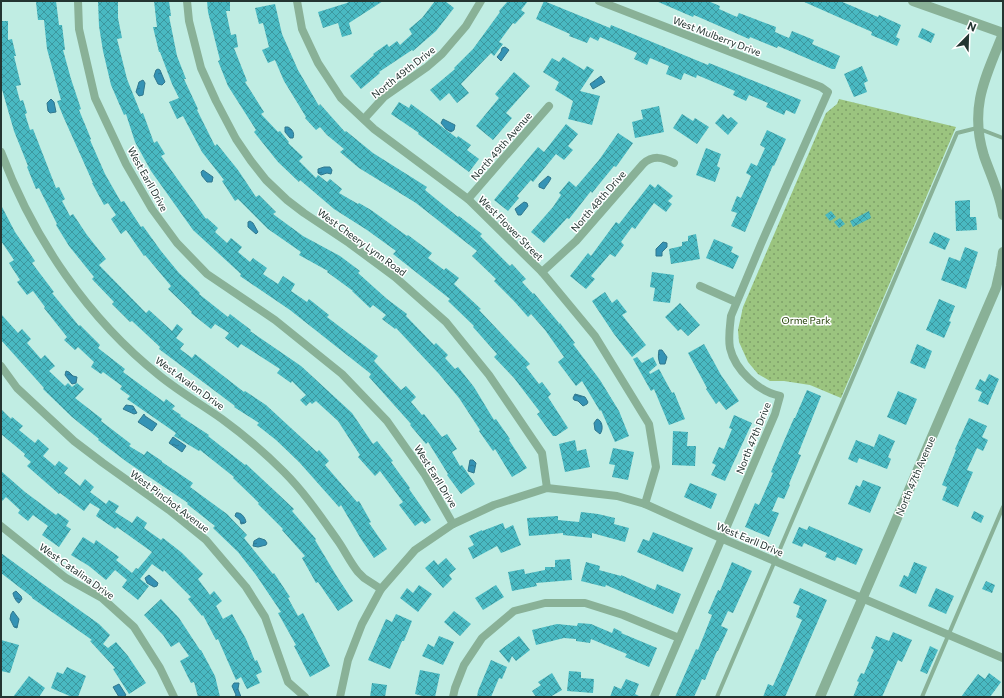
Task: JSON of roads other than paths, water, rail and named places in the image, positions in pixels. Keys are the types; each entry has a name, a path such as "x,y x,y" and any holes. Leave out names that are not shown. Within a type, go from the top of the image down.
{"street":[{"name":"West Earll Drive","path":"78,1 79,29 95,98 126,164 152,209 177,243 207,274 275,320 342,374 387,422 425,476 453,524 494,505 547,488 617,496 645,504 722,539 1003,658"},
{"name":"West Cheery Lynn Road","path":"187,1 189,20 201,68 236,139 251,161 266,180 287,200 395,277 446,322 489,375 542,452 547,488"},
{"name":"West Flower Street","path":"297,1 302,29 318,63 341,98 374,128 468,199 542,272 595,336 649,424 656,467 645,504"},
{"name":"North 49th Drive","path":"364,119 384,96 427,67 442,54 466,26 481,1"},
{"name":"West Mulberry Drive","path":"599,1 822,87 828,92"},
{"path":"913,1 1003,34 985,78 980,96 977,128 984,156 999,196 1003,215"},
{"name":"North 47th Drive","path":"654,697 775,414 780,396 766,391 748,378 738,364 730,348 731,316 828,92"},
{"name":"North 49th Avenue","path":"468,199 549,106"},
{"name":"West Avalon Drive","path":"1,152 17,191 48,249 62,270 103,320 126,345 160,375 238,432 284,473 306,496 358,572 364,578 381,589"},
{"name":"North 48th Drive","path":"542,272 576,241 643,164 648,160 661,158 674,163"},
{"name":"North 47th Avenue","path":"820,697 996,288 1003,252"},
{"path":"700,286 736,302"},
{"name":"West Pinchot Avenue","path":"1,366 17,388 74,440 103,463 169,510 206,540 246,587 265,617 288,682 305,697"},
{"path":"340,697 348,660 356,637 381,589 415,550 453,524"},
{"name":"West Catalina Drive","path":"1,526 66,578 102,598 134,627 160,668 173,692 174,697"},
{"path":"453,697 464,665 482,638 514,612 545,603 585,603 623,615 680,638"}],"lane":[{"path":"717,697 957,133 977,128 1003,138"},
{"path":"922,697 1003,507"}],"water":[{"path":"505,47 509,50 501,61 497,57 502,48"},
{"path":"156,70 160,70 165,82 162,85 158,84 154,76"},
{"path":"601,76 605,82 593,89 590,84"},
{"path":"143,80 145,83 143,95 139,96 136,92 139,82"},
{"path":"51,99 54,102 56,112 50,113 48,111 47,103"},
{"path":"443,119 455,125 454,130 451,132 446,129 441,123"},
{"path":"285,127 292,130 294,134 293,138 290,138 285,132"},
{"path":"330,167 332,170 331,174 327,173 321,175 318,173 318,169"},
{"path":"203,170 213,177 212,182 207,182 202,176 201,172"},
{"path":"548,176 551,178 544,189 539,187 539,184"},
{"path":"524,202 527,203 528,206 521,215 518,215 515,209"},
{"path":"250,221 253,223 258,232 256,234 248,227 248,222"},
{"path":"663,242 667,243 667,247 662,252 662,256 656,256 656,249"},
{"path":"659,350 662,350 667,357 665,364 660,364 658,357"},
{"path":"66,371 77,377 76,383 72,384 65,375"},
{"path":"575,394 585,397 588,402 587,404 583,406 578,401 574,400 573,398"},
{"path":"126,405 133,406 137,413 134,414 123,409"},
{"path":"144,414 157,424 152,431 138,422"},
{"path":"597,419 602,425 600,434 595,430 594,423"},
{"path":"173,437 186,446 182,452 169,443"},
{"path":"470,460 473,460 476,463 474,473 468,471"},
{"path":"236,513 240,513 242,515 246,522 245,523 241,524 240,520 235,516"},
{"path":"259,538 265,540 267,543 266,545 258,547 253,546 254,541"},
{"path":"149,575 158,583 157,586 154,587 147,583 145,578"},
{"path":"16,591 22,599 19,603 16,601 13,594"},
{"path":"13,611 19,619 17,628 14,627 10,619"},
{"path":"234,683 239,683 238,689 241,697 235,697 236,695 232,686"},
{"path":"119,684 126,695 123,697 119,697 113,687"}],"park label":[{"name":"Orme Park","path":"806,320"}]}
